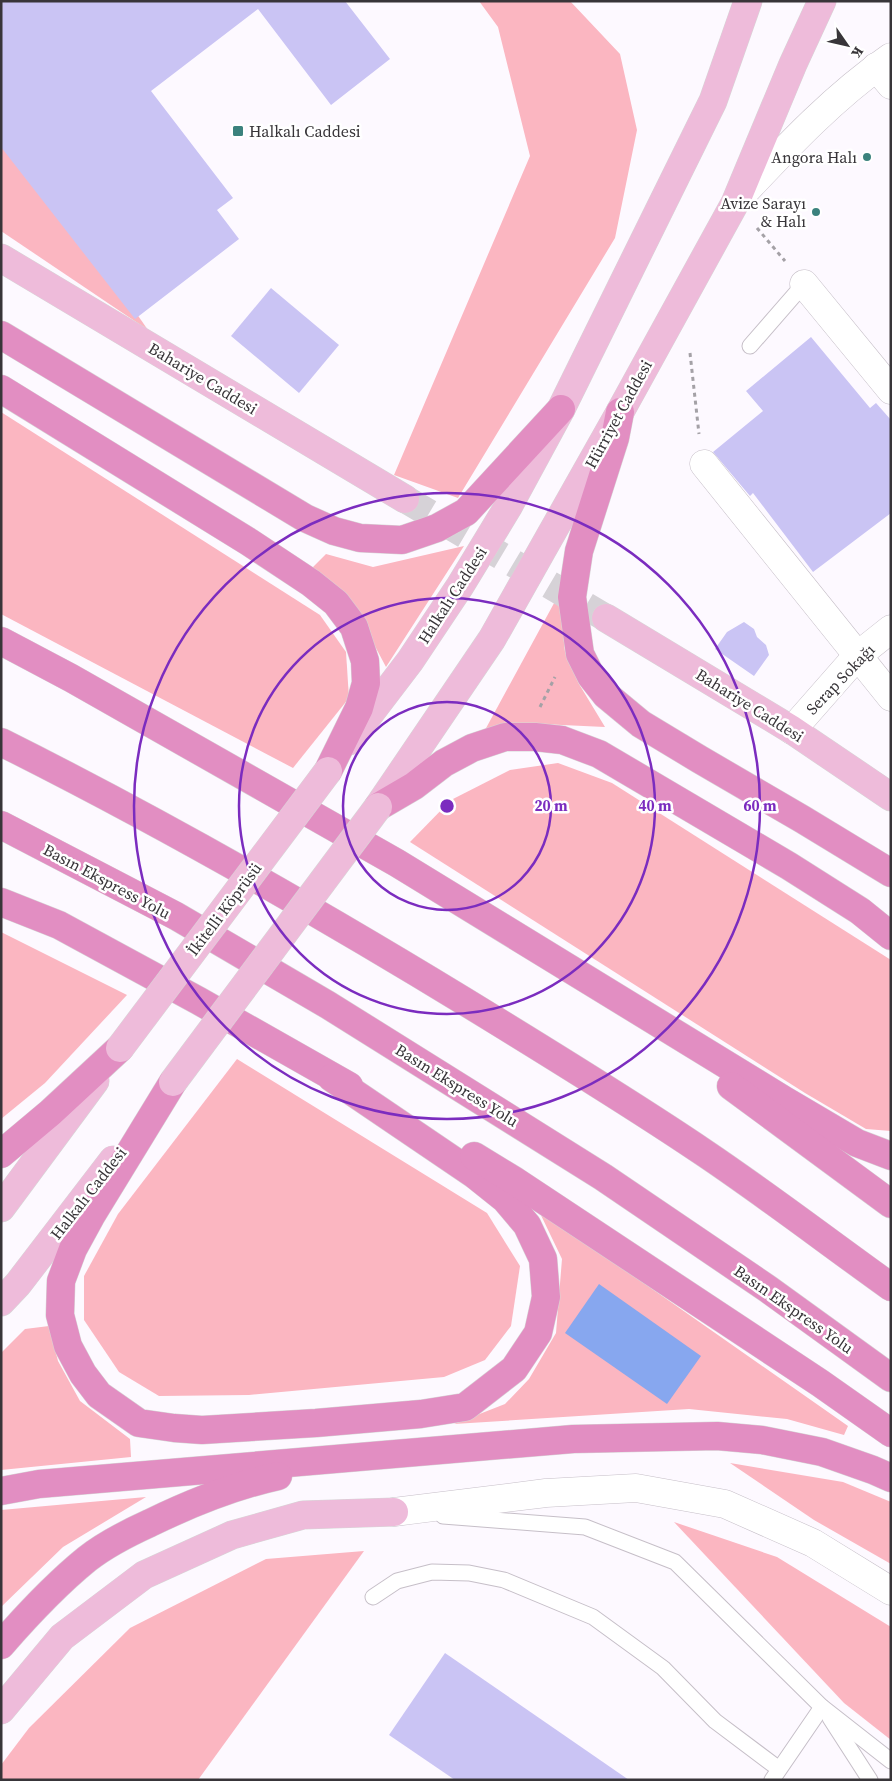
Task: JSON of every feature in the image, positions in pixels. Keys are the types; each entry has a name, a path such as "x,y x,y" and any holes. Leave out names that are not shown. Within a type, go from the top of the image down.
{"highway":[{"path":"1,335 305,518 334,531 360,538 402,540 437,528 466,512 561,409"},
{"path":"1,389 249,542 311,583 336,603 354,627 365,661 366,683 359,708 328,771"},
{"path":"620,412 615,438 579,550 572,597 580,654 591,676 606,695 641,724 891,874"},
{"path":"1,641 71,678 397,863 676,1035 857,1143 891,1156"},
{"path":"378,807 414,786 444,763 472,748 505,737 535,736 562,740 599,754 797,871 860,911 891,936"},
{"path":"1,742 137,812 343,927 434,982 703,1152 891,1286"},
{"name":"Basın Ekspress Yolu","path":"1,826 176,916 328,1004 603,1177 768,1289 891,1378"},
{"path":"1,883 59,925"},
{"path":"1,902 59,925 199,1001 332,1078 407,1115 515,1181 820,1383 891,1433"},
{"path":"676,1035 704,1066 891,1204"},
{"path":"1,1154 120,1048"},
{"path":"174,1082 90,1216 73,1249 61,1281 60,1315 68,1346 83,1374 99,1395 140,1423 202,1430 421,1414 464,1406 514,1369 538,1333 546,1296 543,1259 527,1225 505,1199 475,1175 332,1078"},
{"path":"1,1491 39,1484 573,1439 717,1436 762,1440 822,1452 891,1478"},
{"path":"1,1646 33,1607 88,1558 125,1535 192,1502 254,1481 362,1456"}],"main road":[{"path":"726,1 734,40"},
{"name":"Halkalı Caddesi","path":"328,771 410,661 460,586 508,506 561,409 713,101 748,1"},
{"name":"Hürriyet Caddesi","path":"378,807 492,639 620,412 735,203 793,64 822,1"},
{"name":"Bahariye Caddesi","path":"1,258 405,499"},
{"name":"Bahariye Caddesi","path":"606,618 792,730 891,797"},
{"name":"İkitelli Köprüsü","path":"120,1048 328,771"},
{"path":"174,1082 378,807"},
{"path":"1,1208 120,1048"},
{"name":"Halkalı Caddesi","path":"1,1302 78,1207 174,1082"},
{"path":"1,1191 35,1160"},
{"path":"1,1710 62,1637 144,1576 232,1535 303,1515 394,1512"}],"street":[{"path":"735,203 795,138 848,90 886,70"},
{"path":"804,284 891,390"},
{"path":"702,451 857,656 891,697"},
{"name":"Serap Sokağı","path":"792,730 857,656 891,629"},
{"path":"394,1512 546,1493 636,1488 725,1504 813,1544 891,1591"}],"lane":[{"path":"750,346 804,284"},
{"path":"394,1512 586,1527 675,1562 822,1707 891,1761"},
{"path":"373,1597 397,1581 432,1572 469,1573 504,1580 593,1617 662,1668 715,1720 776,1775 822,1707"},
{"path":"822,1707 870,1780"}],"path":[{"path":"735,203 804,284"},
{"path":"690,352 702,451"},
{"path":"535,736 535,718 563,662 580,654"}],"shaded area":[{"path":"479,1 570,1 620,54 637,130 615,238 458,498 394,475 530,156 498,27"},
{"path":"1,121 6,126 148,330 1,231"},
{"path":"1,412 320,615 346,652 349,698 293,768 1,614"},
{"path":"464,546 386,667 359,616 312,568 326,554 373,567"},
{"path":"559,594 565,652 579,684 605,727 541,724 485,730"},
{"path":"558,763 612,783 891,960 891,1131 866,1129 805,1093 410,842 451,800 510,770"},
{"path":"1,932 127,995 45,1083 1,1119"},
{"path":"237,1059 487,1213 520,1266 511,1326 485,1360 444,1377 249,1395 159,1396 119,1372 84,1320 84,1276 118,1214"},
{"path":"538,1209 848,1426 844,1435 787,1419 689,1409 454,1424 505,1404 529,1379 556,1333 562,1259"},
{"path":"49,1326 58,1361 80,1401 130,1439 131,1457 1,1470 1,1353 25,1329"},
{"path":"730,1463 843,1482 891,1502 891,1564 814,1520"},
{"path":"146,1497 63,1547 1,1607 1,1510"},
{"path":"674,1522 777,1557 891,1627 891,1740 844,1703"},
{"path":"364,1551 198,1780 1,1780 1,1765 29,1728 130,1628 266,1559"}],"water":[{"path":"599,1284 701,1356 667,1404 565,1333"}],"building":[{"path":"1,1 345,1 390,59 331,105 258,9 151,91 233,198 217,210 239,239 135,319 1,147"},
{"path":"271,288 339,345 299,393 231,336"},
{"path":"811,337 870,408 876,403 891,420 891,513 813,572 753,493 750,496 713,452 763,411 746,391"},
{"path":"744,622 754,629 757,637 766,645 769,655 754,676 715,649 727,632"},
{"path":"445,1653 629,1780 455,1780 389,1735"}],"tunnel":[{"path":"405,499 606,618"}],"place":[{"name":"Halkalı Caddesi","path":"238,131"},
{"name":"Angora Halı","path":"867,157"},
{"name":"Avize Sarayı & Halı","path":"816,212"}]}
